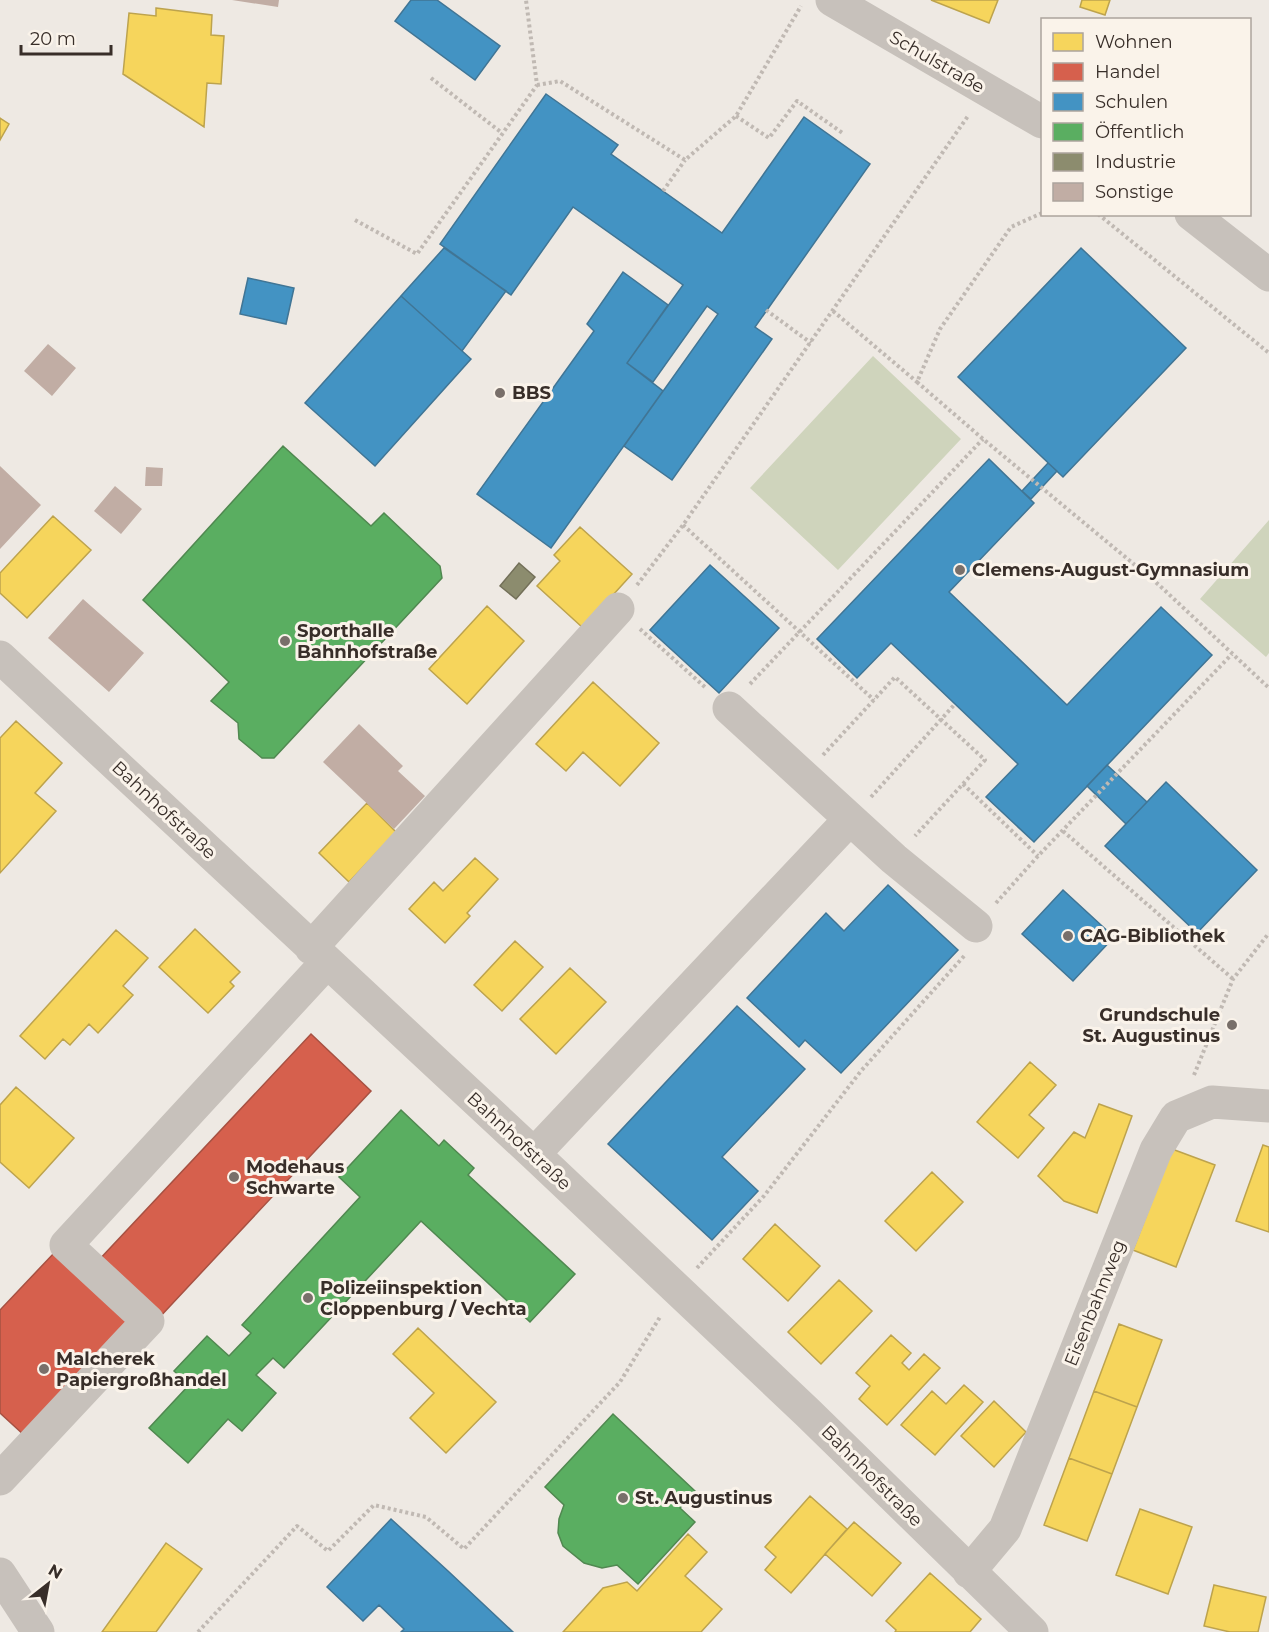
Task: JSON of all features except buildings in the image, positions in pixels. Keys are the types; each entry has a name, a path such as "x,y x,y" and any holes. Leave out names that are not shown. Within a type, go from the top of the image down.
{"street":[{"name":"Schulstraße","path":"832,0 1041,121"},
{"path":"1194,216 1269,275"},
{"path":"0,1479 148,1321 66,1245 319,955 627,617"},
{"name":"Bahnhofstraße","path":"0,657 534,1154 808,1413 1032,1632"},
{"path":"729,708 894,859 976,926"},
{"path":"534,1154 850,819"},
{"path":"1176,1117 1212,1102 1269,1106"},
{"name":"Eisenbahnweg","path":"969,1572 1005,1529 1156,1150 1176,1117"},
{"path":"0,1574 38,1632"}],"path":[{"path":"355,220 417,254 537,85 526,0"},
{"path":"663,191 685,160 736,116 804,0"},
{"path":"431,78 502,133"},
{"path":"537,85 560,81 685,160"},
{"path":"983,439 798,632 729,708 627,617 683,525 986,91"},
{"path":"736,116 769,138 797,101 844,134"},
{"path":"917,382 940,329 1011,226 1041,213"},
{"path":"1100,216 1269,353"},
{"path":"766,310 811,343"},
{"path":"833,311 1159,585 1269,688"},
{"path":"683,525 874,700"},
{"path":"198,1632 297,1526 328,1551 374,1505 426,1517 464,1549 620,1382 677,1290 764,1196 861,1071 971,948 976,926 1038,856 1232,654"},
{"path":"804,776 895,677 985,760 894,859"},
{"path":"850,819 955,704"},
{"path":"963,784 1038,856"},
{"path":"1063,831 1233,980"},
{"path":"1176,1117 1233,980 1269,933"}],"green space":[{"path":"873,356 961,439 838,570 750,488"},
{"path":"1269,520 1269,653 1266,657 1200,599"}],"place":[{"name":"BBS","path":"500,393"},
{"name":"Clemens-August-Gymnasium","path":"960,570"},
{"name":"Sporthalle Bahnhofstraße","path":"285,641"},
{"name":"CAG-Bibliothek","path":"1068,936"},
{"name":"Grundschule St. Augustinus","path":"1232,1025"},
{"name":"Modehaus Schwarte","path":"234,1177"},
{"name":"Polizeiinspektion Cloppenburg / Vechta","path":"308,1298"},
{"name":"Malcherek Papiergroßhandel","path":"44,1369"},
{"name":"St. Augustinus","path":"623,1498"}]}
